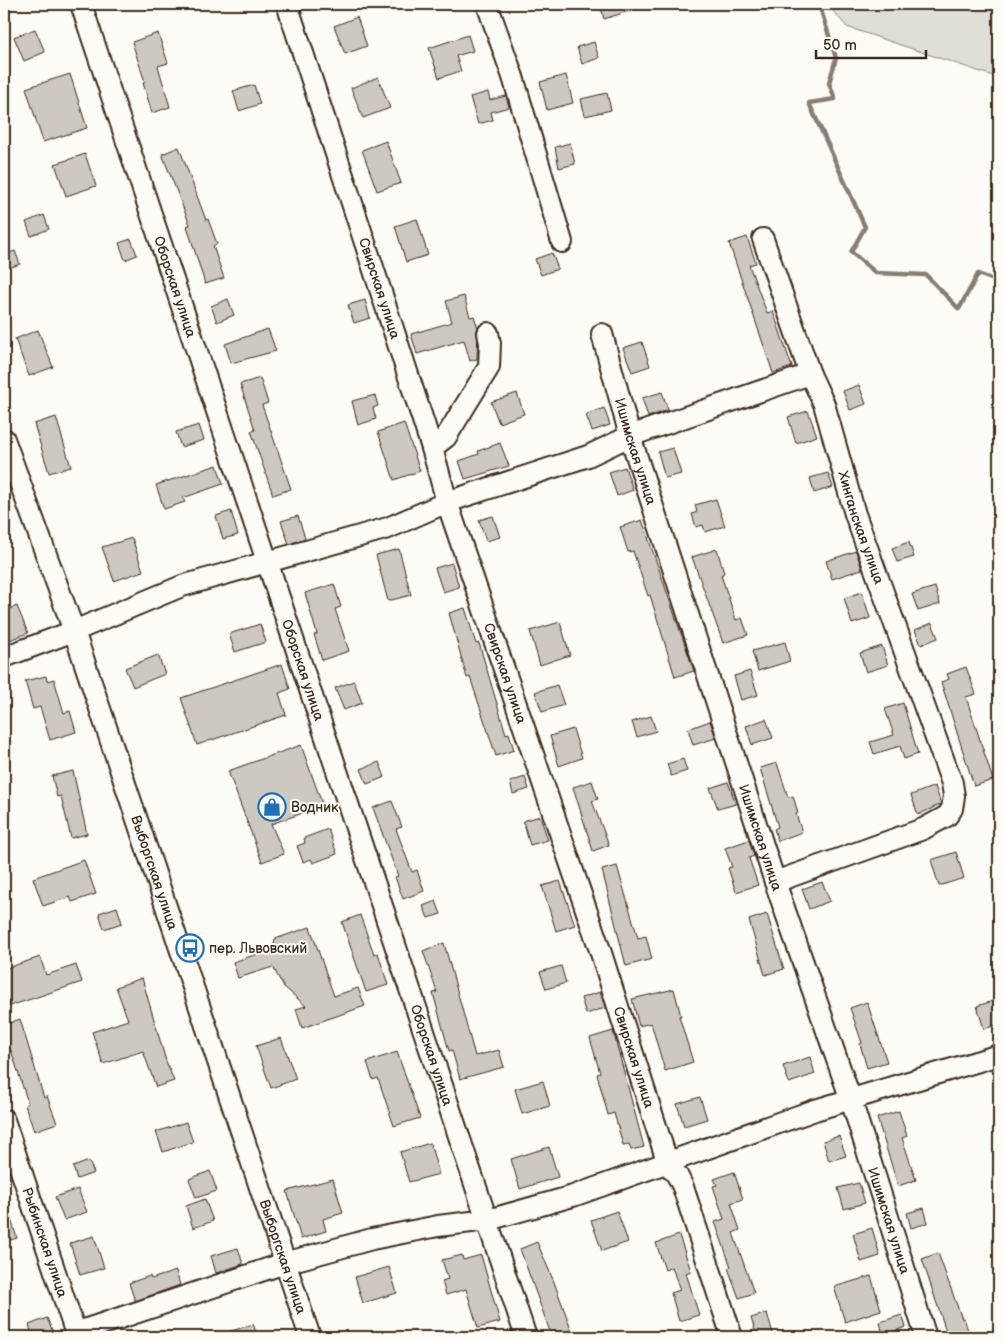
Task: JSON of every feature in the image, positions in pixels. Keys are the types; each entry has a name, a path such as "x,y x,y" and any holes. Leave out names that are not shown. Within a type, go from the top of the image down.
{"street":[{"name":"Оборская улица","path":"81,4 526,1337"},
{"name":"Свирская улица","path":"287,4 432,448 446,502 601,954 668,1164 677,1175 683,1187 732,1337"},
{"path":"487,4 514,77 562,242"},
{"name":"Хинганская улица","path":"763,238 810,374 826,412 869,554 952,783 954,796 952,809 948,816 923,829 774,882"},
{"path":"432,448 446,437 489,367 491,356 488,333"},
{"name":"Ишимская улица","path":"602,334 630,436 774,882 851,1100 926,1337"},
{"path":"4,657 74,631 182,586 388,528 446,502 588,456 630,436 810,374"},
{"name":"Выборгская улица","path":"4,439 74,631 310,1337"},
{"path":"76,1335 285,1263 372,1239 438,1226 488,1220 573,1196 851,1100 999,1055"},
{"name":"Рыбинская улица","path":"4,1120 76,1335"}],"shaded area":[{"path":"827,4 999,4 999,78 847,27"}],"building":[{"path":"600,4 644,4 645,6 604,19"},
{"path":"357,17 367,46 345,54 334,26"},
{"path":"35,29 45,52 24,61 14,37"},
{"path":"158,33 168,63 158,66 170,107 152,113 143,83 145,82 132,42"},
{"path":"468,35 473,51 456,56 461,71 439,78 429,48"},
{"path":"594,42 599,58 582,64 577,47"},
{"path":"70,74 87,128 43,142 26,88"},
{"path":"566,75 573,103 547,110 540,82"},
{"path":"378,77 390,108 363,118 351,88"},
{"path":"254,85 260,104 239,111 233,91"},
{"path":"488,92 490,100 506,96 509,107 491,112 493,120 478,124 470,97"},
{"path":"607,93 611,110 585,116 581,99"},
{"path":"386,141 401,183 377,191 362,150"},
{"path":"570,143 575,164 559,168 555,147"},
{"path":"179,147 217,244 213,246 224,278 205,284 187,226 190,225 162,154"},
{"path":"85,154 96,186 66,196 55,164"},
{"path":"44,215 49,229 31,236 26,222"},
{"path":"417,219 428,255 406,262 395,226"},
{"path":"747,237 756,263 749,265 767,313 773,311 792,367 773,373 729,243"},
{"path":"131,239 137,255 125,260 119,243"},
{"path":"15,251 20,264 6,269 4,255"},
{"path":"552,253 558,269 541,275 535,259"},
{"path":"464,296 470,317 474,316 478,328 477,359 470,361 464,340 417,354 411,334 452,322 446,301"},
{"path":"228,299 234,315 217,322 211,306"},
{"path":"365,300 370,318 354,323 348,305"},
{"path":"268,329 276,351 231,363 225,344"},
{"path":"38,330 53,367 29,376 15,339"},
{"path":"642,342 650,366 632,372 623,348"},
{"path":"260,378 268,403 262,405 291,489 273,495 251,431 255,430 240,384"},
{"path":"859,385 866,404 850,410 843,391"},
{"path":"662,392 668,410 648,417 642,398"},
{"path":"517,393 524,414 499,423 491,402"},
{"path":"375,395 378,406 373,408 376,419 358,425 352,401"},
{"path":"604,408 610,425 592,431 586,415"},
{"path":"808,411 817,436 796,443 788,417"},
{"path":"56,417 71,467 49,473 34,424"},
{"path":"404,423 420,471 394,480 378,432"},
{"path":"199,425 204,440 181,447 176,432"},
{"path":"500,443 509,466 465,479 459,461 479,454 478,451"},
{"path":"673,448 681,474 665,478 658,452"},
{"path":"217,465 223,484 183,498 185,502 164,509 156,485"},
{"path":"625,467 633,490 617,496 609,472"},
{"path":"828,473 833,487 814,493 810,478"},
{"path":"716,499 725,526 705,532 703,525 696,527 692,514 697,512 695,505"},
{"path":"231,511 238,535 223,539 216,516"},
{"path":"298,516 305,538 289,544 281,521"},
{"path":"493,516 500,537 486,541 479,520"},
{"path":"642,520 694,671 675,677 650,595 648,596 633,551 628,552 620,527"},
{"path":"132,538 143,571 114,581 102,547"},
{"path":"909,542 914,557 897,562 892,548"},
{"path":"399,549 411,595 388,601 376,555"},
{"path":"717,549 724,573 721,575 736,620 742,618 748,635 723,643 692,557"},
{"path":"856,551 862,569 832,579 826,561"},
{"path":"452,563 459,587 443,592 435,568"},
{"path":"334,584 341,607 335,609 349,651 322,660 314,635 317,634 305,593"},
{"path":"935,587 940,604 918,611 912,594"},
{"path":"862,592 870,618 852,624 844,598"},
{"path":"17,606 28,633 4,642 4,611"},
{"path":"465,608 476,644 479,643 506,734 509,733 514,750 496,756 470,677 467,678 449,613"},
{"path":"560,622 570,655 540,665 530,631"},
{"path":"932,623 938,638 921,645 915,630"},
{"path":"260,624 266,642 235,652 229,634"},
{"path":"785,642 790,661 758,671 752,651"},
{"path":"882,646 888,665 866,672 860,653"},
{"path":"158,655 165,674 133,687 125,668"},
{"path":"282,664 290,689 279,693 286,715 197,745 181,698"},
{"path":"966,667 976,694 966,697 993,780 974,786 941,682 949,679 947,674"},
{"path":"750,671 758,695 741,700 734,676"},
{"path":"46,676 47,681 54,679 64,713 70,711 76,732 50,740 40,707 33,709 25,681"},
{"path":"354,681 362,703 344,710 335,688"},
{"path":"557,685 564,705 542,712 535,692"},
{"path":"903,703 918,754 904,759 900,746 874,754 870,742 894,735 885,709"},
{"path":"651,716 656,731 637,737 632,722"},
{"path":"766,719 773,738 752,745 746,726"},
{"path":"710,721 716,738 693,745 688,729"},
{"path":"573,729 582,758 559,766 550,736"},
{"path":"301,745 323,806 271,824 284,854 262,862 228,771"},
{"path":"683,759 687,771 671,776 667,764"},
{"path":"379,762 385,777 367,784 361,769"},
{"path":"777,763 788,797 793,796 802,832 778,841 774,829 778,827 760,768"},
{"path":"73,771 87,834 71,838 61,796 57,797 52,776"},
{"path":"525,777 529,789 513,794 510,782"},
{"path":"592,781 598,799 592,801 609,845 593,851 573,787"},
{"path":"728,782 736,804 718,809 710,788"},
{"path":"935,786 941,804 918,815 911,795"},
{"path":"392,801 402,827 396,829 412,872 417,870 424,891 403,899 395,877 398,876 373,808"},
{"path":"540,816 548,840 530,845 523,821"},
{"path":"328,829 337,854 313,863 311,859 303,862 297,846 305,843 304,838"},
{"path":"749,840 754,856 749,858 758,885 736,892 728,868 732,867 725,848"},
{"path":"956,852 964,878 939,886 931,860"},
{"path":"84,860 96,894 72,902 70,897 43,906 33,878"},
{"path":"617,866 638,938 646,936 652,959 626,966 602,870"},
{"path":"560,881 575,925 556,931 542,886"},
{"path":"822,882 830,901 809,909 802,889"},
{"path":"436,901 441,914 428,918 423,906"},
{"path":"117,907 122,923 104,929 99,913"},
{"path":"767,914 784,969 765,975 749,920"},
{"path":"360,915 374,954 378,953 388,985 366,992 342,922"},
{"path":"310,927 334,996 358,988 365,1006 302,1028 296,1009 306,1006 283,986 273,967 238,978 233,962 273,949 275,939"},
{"path":"444,943 475,1056 499,1050 504,1067 460,1079 452,1050 449,1051 433,993 437,992 423,951"},
{"path":"40,957 46,975 76,965 82,982 10,1006 4,987 4,969"},
{"path":"561,966 566,983 546,989 540,972"},
{"path":"142,978 166,1061 174,1081 156,1087 143,1051 103,1064 92,1032 128,1020 116,987"},
{"path":"674,989 681,1016 679,1016 693,1062 665,1071 651,1023 639,1026 632,999"},
{"path":"600,992 605,1008 586,1014 581,998"},
{"path":"999,999 999,1024 984,1029 977,1006"},
{"path":"867,1002 887,1062 867,1068 860,1044 862,1043 850,1008"},
{"path":"20,1019 44,1098 47,1096 57,1123 34,1131 25,1105 28,1103 4,1034 4,1025"},
{"path":"613,1031 644,1147 631,1150 629,1144 623,1145 614,1113 608,1115 597,1074 600,1073 590,1038"},
{"path":"281,1038 296,1079 271,1088 256,1046"},
{"path":"397,1052 420,1118 394,1126 378,1078 373,1080 367,1062"},
{"path":"810,1057 815,1074 789,1083 783,1066"},
{"path":"543,1081 550,1106 522,1114 515,1089"},
{"path":"700,1097 707,1119 684,1126 677,1104"},
{"path":"899,1111 907,1136 902,1138 916,1180 898,1186 877,1118"},
{"path":"186,1122 193,1142 163,1152 156,1132"},
{"path":"839,1136 846,1156 829,1161 823,1141"},
{"path":"430,1143 439,1174 409,1182 400,1152"},
{"path":"549,1147 558,1177 520,1189 511,1159"},
{"path":"89,1161 94,1173 77,1179 73,1167"},
{"path":"210,1171 217,1191 196,1198 189,1179"},
{"path":"734,1172 743,1199 731,1203 740,1230 733,1233 754,1293 739,1298 728,1268 731,1267 715,1222 724,1219 713,1186 717,1185 714,1179"},
{"path":"333,1179 343,1213 323,1219 326,1231 301,1239 287,1191"},
{"path":"859,1183 865,1203 844,1209 838,1188"},
{"path":"78,1189 87,1212 64,1220 55,1197"},
{"path":"205,1199 213,1221 193,1228 186,1206"},
{"path":"6,1204 17,1238 4,1242 4,1205"},
{"path":"924,1208 928,1223 911,1228 907,1213"},
{"path":"617,1211 628,1242 602,1251 591,1220"},
{"path":"872,1228 880,1256 861,1262 853,1234"},
{"path":"679,1235 691,1271 686,1273 699,1315 679,1321 671,1293 680,1290 672,1267 665,1270 656,1243"},
{"path":"94,1236 104,1268 80,1275 70,1243"},
{"path":"537,1242 574,1337 552,1337 520,1249"},
{"path":"238,1248 243,1264 216,1273 211,1256"},
{"path":"938,1253 970,1337 948,1337 922,1259"},
{"path":"462,1255 463,1260 481,1255 500,1322 478,1328 466,1289 446,1295 442,1281 448,1279 442,1260"},
{"path":"389,1267 397,1293 363,1303 355,1277"},
{"path":"176,1271 180,1285 135,1301 129,1283 150,1276 151,1279"},
{"path":"871,1276 881,1310 845,1322 834,1287"},
{"path":"767,1313 774,1337 757,1337 751,1318"},
{"path":"902,1315 906,1327 883,1335 880,1322"},
{"path":"47,1318 55,1337 33,1337 29,1325"},
{"path":"253,1324 258,1337 219,1337 219,1335"}],"waterway":[{"path":"819,4 836,58 829,83 835,99 809,103 865,227 851,252 876,273 926,275 959,309 978,274 999,282"}],"place":[{"name":"Водник","path":"272,807"},
{"name":"пер. Львовский","path":"190,948"}]}
